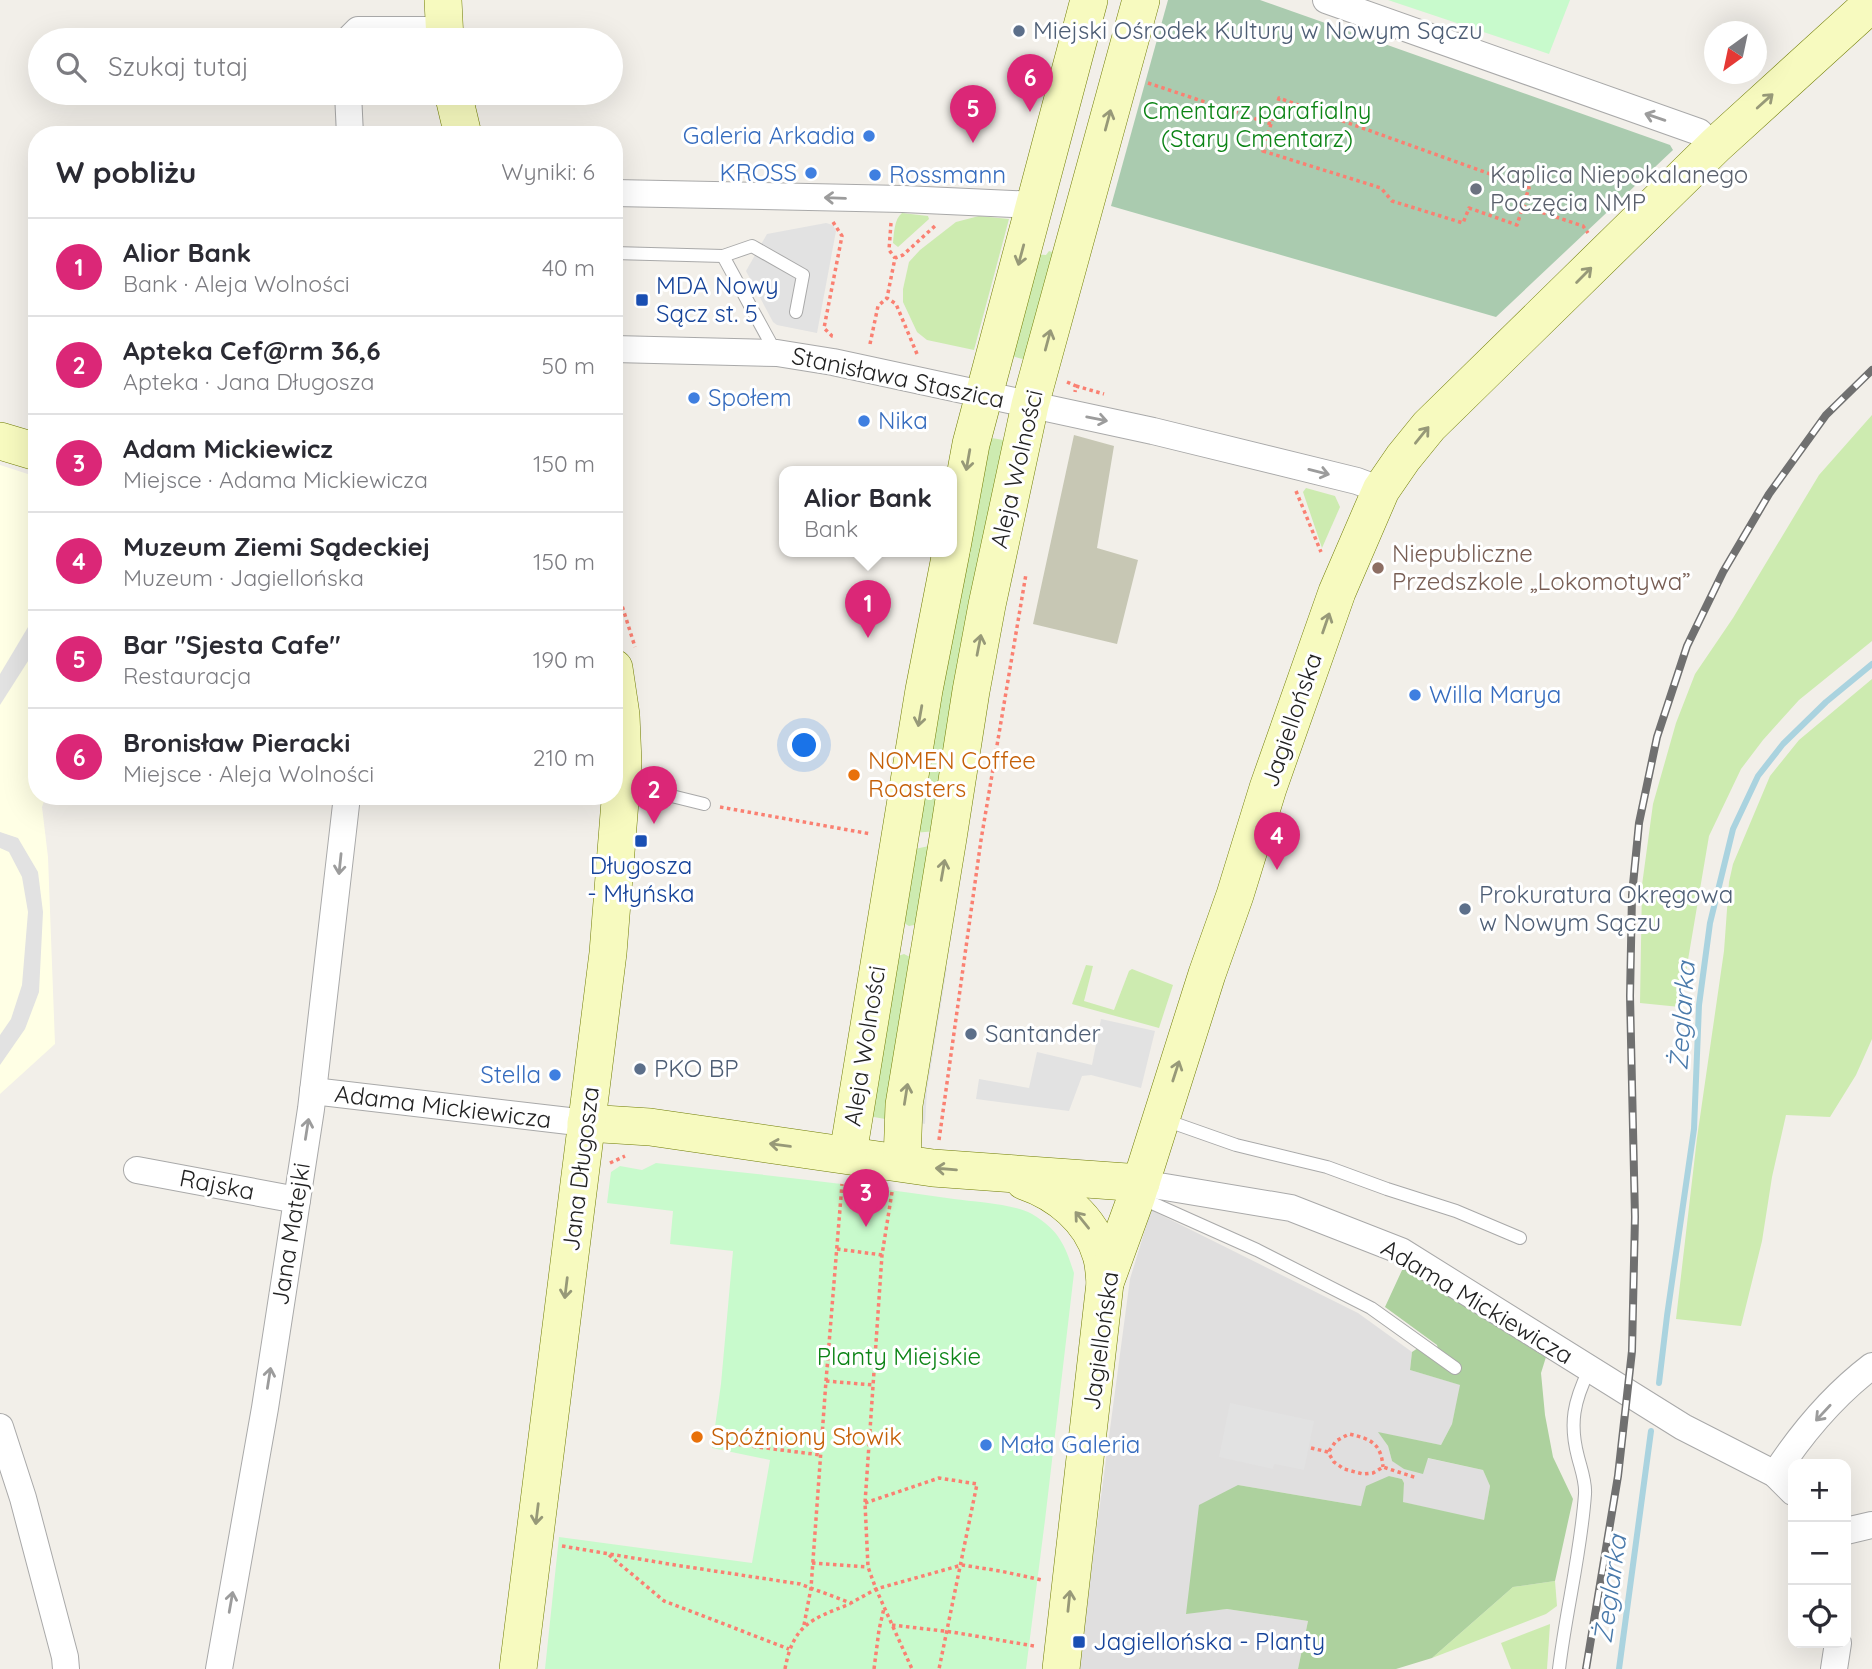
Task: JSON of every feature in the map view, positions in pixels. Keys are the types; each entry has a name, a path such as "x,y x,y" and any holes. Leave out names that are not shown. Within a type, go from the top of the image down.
{"street":[{"name":"Aleja Wolności","path":"957,520 971,444 1089,0"},
{"name":"Aleja Wolności","path":"897,1174 904,1105 930,946 965,839 975,666 1031,405 1141,0"},
{"path":"1326,0 1699,132 1714,147"},
{"name":"Jagiellońska","path":"1061,1669 1105,1283 1138,1191 1268,788 1337,592 1381,489 1429,426 1714,147 1872,3"},
{"path":"383,28 444,23"},
{"path":"349,105 350,126"},
{"path":"456,105 461,126"},
{"path":"623,193 903,199 1035,205"},
{"name":"Stanisława Staszica","path":"623,349 776,353 833,362 1153,430 1381,489"},
{"path":"0,441 28,449"},
{"name":"Aleja Wolności","path":"845,1166 924,690 950,557"},
{"name":"Jana Matejki","path":"219,1669 265,1408 297,1200 318,1054 346,805"},
{"name":"Jana Długosza","path":"517,1669 608,953 620,805"},
{"name":"Aleja Wolności","path":"883,938 930,946"},
{"name":"Adama Mickiewicza","path":"313,1091 586,1123 650,1127 897,1174 933,1168 1291,1208 1401,1251 1683,1427 1784,1483"},
{"name":"Rajska","path":"137,1170 297,1200"},
{"name":"Adama Mickiewicza","path":"990,1173 1036,1185 1068,1205 1089,1228 1097,1242 1105,1283"},
{"path":"1784,1483 1794,1445 1853,1380 1872,1366"},
{"path":"0,1427 34,1538 66,1669"},
{"path":"1851,1530 1872,1524"},
{"path":"1834,1669 1837,1648"}],"lane":[{"path":"623,253 723,256 752,246 803,275 796,312"},
{"path":"723,256 776,353"},
{"path":"623,784 704,804"},
{"path":"1161,1119 1236,1145 1327,1167 1456,1211 1520,1238"},
{"path":"1138,1191 1152,1203 1257,1250 1371,1308 1455,1368"},
{"path":"1559,1669 1586,1490 1576,1449 1574,1408 1589,1370"}],"path":[{"path":"1145,82 1271,124"},
{"path":"1279,98 1529,188 1523,206 1517,225 1469,208 1463,223 1392,201 1381,188 1263,151 1279,98"},
{"path":"1523,206 1583,226 1590,234"},
{"path":"830,218 842,236 824,328 832,336 845,339"},
{"path":"895,258 903,255 942,220"},
{"path":"870,344 878,306 887,298 895,258 889,250 891,223"},
{"path":"887,298 896,304 917,354 905,351"},
{"path":"1295,491 1324,557"},
{"path":"937,1140 965,839 1027,569"},
{"path":"704,804 899,839"},
{"path":"785,1669 789,1649 804,1625 811,1588 845,1166"},
{"path":"897,1174 882,1255 865,1503 868,1567 912,1669"},
{"path":"837,1249 882,1255"},
{"path":"826,1381 873,1385"},
{"path":"1328,1452 1336,1441 1349,1433 1370,1439 1382,1453 1383,1467"},
{"path":"718,1442 821,1455"},
{"path":"1311,1448 1328,1452 1334,1462 1344,1469 1363,1474 1373,1473 1383,1467 1417,1478"},
{"path":"865,1503 939,1478 977,1484 939,1669"},
{"path":"552,1544 800,1584 852,1603"},
{"path":"607,1553 664,1601 789,1649"},
{"path":"813,1563 868,1567"},
{"path":"804,1625 876,1589 962,1565 1042,1580"},
{"path":"1041,1590 1044,1568"},
{"path":"874,1669 884,1606"},
{"path":"892,1625 948,1631 1034,1646 1035,1634"}],"shaded area":[{"path":"826,223 833,225 836,231 817,333 777,325 746,271 767,234"},
{"path":"1074,435 1114,446 1097,548 1138,560 1117,644 1033,624"},
{"path":"0,465 28,474 28,805 43,805 48,857 55,1044 0,1094"},
{"path":"28,627 28,661 0,705 0,674"},
{"path":"0,832 18,838 38,872 43,912 39,992 25,1029 0,1065 0,1035 11,1019 22,985 28,912 22,877 9,852 0,848"},
{"path":"947,967 927,1090 925,1124 916,1122 939,971"},
{"path":"1101,1019 1155,1031 1141,1088 1091,1075 1082,1076 1069,1111 976,1099 979,1079 1029,1088 1037,1052 1092,1065"},
{"path":"1151,1210 1358,1313 1412,1352 1410,1370 1461,1385 1452,1424 1441,1445 1379,1433 1388,1446 1392,1461 1427,1458 1483,1470 1490,1486 1484,1521 1402,1502 1402,1479 1389,1476 1361,1506 1238,1485 1186,1613 1227,1609 1308,1621 1298,1669 1078,1669 1130,1279"},
{"path":"1230,1403 1314,1421 1304,1470 1274,1464 1273,1469 1219,1457"}],"green space":[{"name":"Cmentarz parafialny (Stary Cmentarz)","path":"1168,0 1260,0 1670,145 1673,150 1496,317 1111,206"},
{"path":"1388,0 1570,0 1549,54"},
{"path":"902,213 928,216 929,219 898,247 893,243 894,231 897,219"},
{"path":"979,216 1009,219 974,350 927,340 917,332 903,302 909,262 956,222"},
{"path":"1049,251 1060,255 1030,361 1008,355 1035,254 1046,255"},
{"path":"1872,415 1872,641 1799,700 1741,769 1709,836 1680,1007 1640,1003 1642,885 1653,804 1676,723 1695,674 1733,618 1819,475"},
{"path":"986,437 1009,441 937,831 913,833"},
{"path":"1306,488 1335,496 1340,507 1322,548 1303,492"},
{"path":"1872,679 1872,1039 1856,1075 1830,1117 1786,1115 1772,1177 1762,1241 1741,1326 1676,1319 1733,864 1770,776 1799,740"},
{"path":"934,845 919,924 909,926 904,923 910,850"},
{"path":"904,954 910,957 891,1120 868,1116 898,956"},
{"path":"1086,965 1093,966 1084,1001 1114,1010 1132,969 1173,985 1159,1028 1072,1004"},
{"name":"Planty Miejskie","path":"656,1163 1005,1206 1032,1214 1055,1232 1074,1273 1026,1669 545,1669 559,1537 752,1563 770,1460 712,1448 721,1384 733,1251 670,1244 673,1211 607,1203 611,1172 620,1166 642,1170"},
{"path":"1403,1268 1429,1277 1546,1357 1541,1373 1545,1415 1553,1457 1573,1499 1555,1581 1513,1587 1432,1658 1396,1669 1298,1669 1308,1621 1227,1609 1186,1614 1199,1505 1238,1485 1361,1506 1366,1486 1389,1476 1402,1479 1403,1502 1484,1520 1490,1486 1483,1470 1428,1458 1423,1474 1404,1469 1392,1461 1388,1446 1378,1432 1441,1445 1452,1424 1460,1385 1410,1370 1412,1352 1418,1348 1441,1362 1437,1345 1385,1307"},
{"path":"1555,1581 1557,1606 1546,1614 1432,1658 1513,1587"},
{"path":"1550,1624 1547,1669 1511,1669 1501,1643"}],"waterway":[{"name":"Żeglarka","path":"1659,1383 1694,1129 1699,1005 1710,923 1733,829 1758,776 1783,744 1826,702 1872,664"},
{"name":"Żeglarka","path":"1619,1669 1651,1431"}],"railway":[{"path":"1586,1669 1618,1476 1632,1351 1635,1217 1630,996 1632,895 1639,823 1657,737 1687,646 1723,572 1769,494 1826,415 1872,370"}],"place":[{"name":"Miejski Ośrodek Kultury w Nowym Sączu","path":"1019,31"},
{"name":"Bronisław Pieracki","path":"1030,112"},
{"name":"Galeria Arkadia","path":"869,136"},
{"name":"Bar \"Sjesta Cafe\"","path":"973,143"},
{"name":"KROSS","path":"811,173"},
{"name":"Rossmann","path":"875,175"},
{"name":"Kaplica Niepokalanego Poczęcia NMP","path":"1476,189"},
{"name":"MDA Nowy Sącz st. 5","path":"642,300"},
{"name":"Społem","path":"694,398"},
{"name":"Nika","path":"864,421"},
{"name":"Niepubliczne Przedszkole „Lokomotywa”","path":"1378,568"},
{"name":"Alior Bank","path":"868,638"},
{"name":"Willa Marya","path":"1415,695"},
{"name":"NOMEN Coffee Roasters","path":"854,775"},
{"name":"Apteka Cef@rm 36,6","path":"654,824"},
{"name":"Długosza - Młyńska","path":"641,841"},
{"name":"Muzeum Ziemi Sądeckiej","path":"1277,870"},
{"name":"Prokuratura Okręgowa w Nowym Sączu","path":"1465,909"},
{"name":"Santander","path":"971,1034"},
{"name":"PKO BP","path":"640,1069"},
{"name":"Stella","path":"555,1075"},
{"name":"Adam Mickiewicz","path":"866,1227"},
{"name":"Spóźniony Słowik","path":"697,1437"},
{"name":"Mała Galeria","path":"986,1445"},
{"name":"Jagiellońska - Planty","path":"1079,1642"}]}
